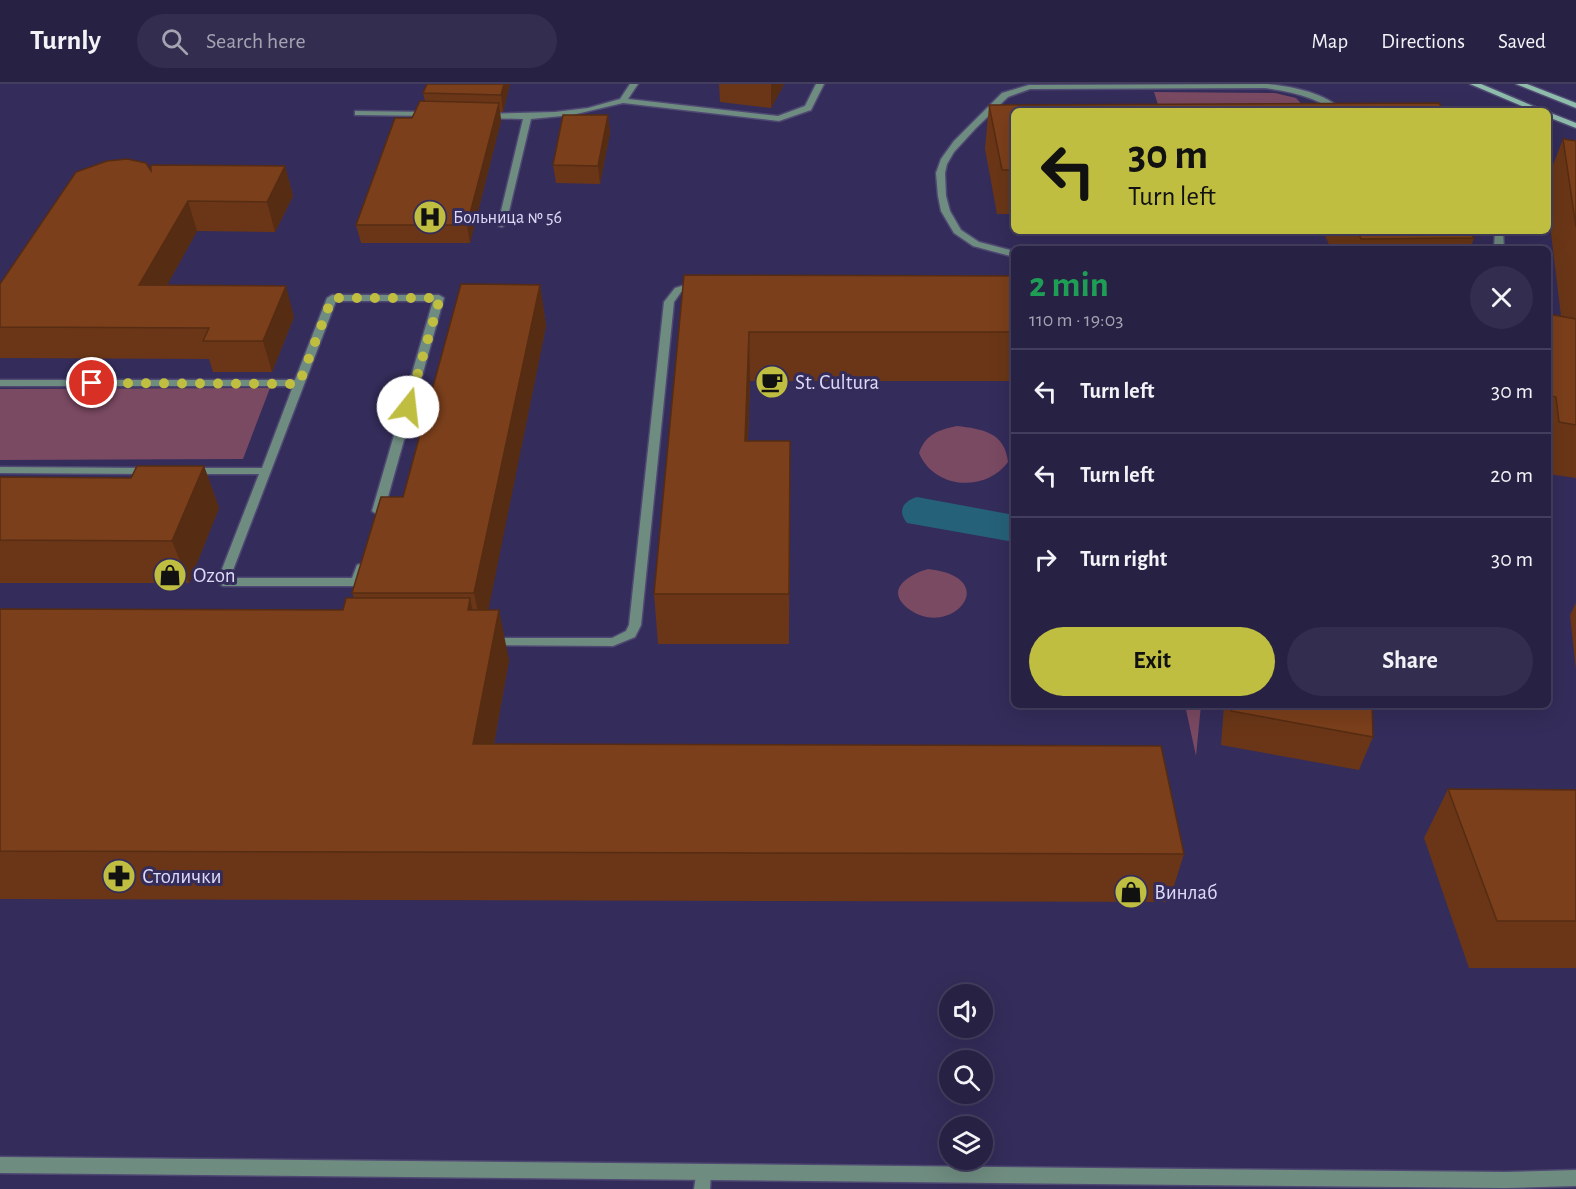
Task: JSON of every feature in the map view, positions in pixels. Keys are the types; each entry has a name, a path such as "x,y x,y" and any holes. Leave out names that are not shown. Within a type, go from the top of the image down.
{"main road":[{"path":"1474,84 1532,108"},
{"path":"1520,84 1576,106"},
{"path":"1551,115 1576,126"}],"street":[{"path":"623,101 634,84"},
{"path":"471,116 527,117 592,112 623,101 779,119 808,108 820,84"},
{"path":"1011,254 995,251 965,238 950,224 945,215 940,177 943,162 1009,92 1039,85 1265,86 1291,90 1327,102 1335,108"},
{"path":"358,112 437,115"},
{"path":"502,224 527,117"},
{"path":"483,642 613,642 631,634 635,625 669,302 678,290 688,286 713,284"},
{"path":"364,559 357,582 223,582 332,298 440,298 374,525"},
{"path":"0,383 299,384"},
{"path":"0,470 266,471"},
{"path":"0,1166 703,1181 1415,1184 1576,1178"}],"shaded area":[{"path":"1154,92 1275,93 1296,98 1305,108 1159,108"},
{"path":"270,388 243,459 0,460 0,389"},
{"path":"957,426 983,431 997,438 1006,452 1008,462 998,472 986,479 974,482 960,483 936,474 926,465 919,453 925,441 933,434"},
{"path":"928,569 952,575 964,584 967,595 962,605 951,614 937,618 920,615 904,605 899,598 900,587 909,577"},
{"path":"1186,708 1201,708 1196,756"}],"water":[{"path":"917,497 1011,514 1011,541 907,523 902,511 908,501"}],"building":[{"path":"427,84 504,84 501,95 423,93"},
{"path":"420,101 499,103 467,225 356,225 395,118 412,118"},
{"path":"1439,103 1442,108 1011,108 1011,170 1002,170 989,105"},
{"path":"563,115 608,115 598,166 553,165"},
{"path":"1563,139 1576,141 1576,227"},
{"path":"127,159 146,163 151,171 151,165 285,166 267,202 188,201 139,285 286,286 263,341 203,341 209,328 0,327 0,284 76,172 107,161"},
{"path":"1359,234 1471,234 1474,238 1361,239"},
{"path":"684,275 1011,276 1011,332 749,332 745,441 790,441 789,594 654,594"},
{"path":"461,284 540,285 474,593 352,593 381,497 403,497"},
{"path":"1551,315 1576,319 1576,425 1559,422 1556,397 1551,396"},
{"path":"137,466 204,466 172,541 0,540 0,477 131,478"},
{"path":"346,598 470,598 468,610 499,610 473,744 1161,746 1184,854 0,851 0,609 343,610"},
{"path":"1232,708 1372,708 1373,737 1231,711"},
{"path":"1448,789 1576,790 1576,921 1497,921"}],"place":[{"name":"Больница № 56","path":"430,217"},
{"name":"St. Cultura","path":"772,382"},
{"name":"Ozon","path":"170,575"},
{"name":"Столички","path":"119,876"},
{"name":"Винлаб","path":"1131,892"}],"route":[{"path":"92,383 299,384 332,298 440,298 408,407"}]}
